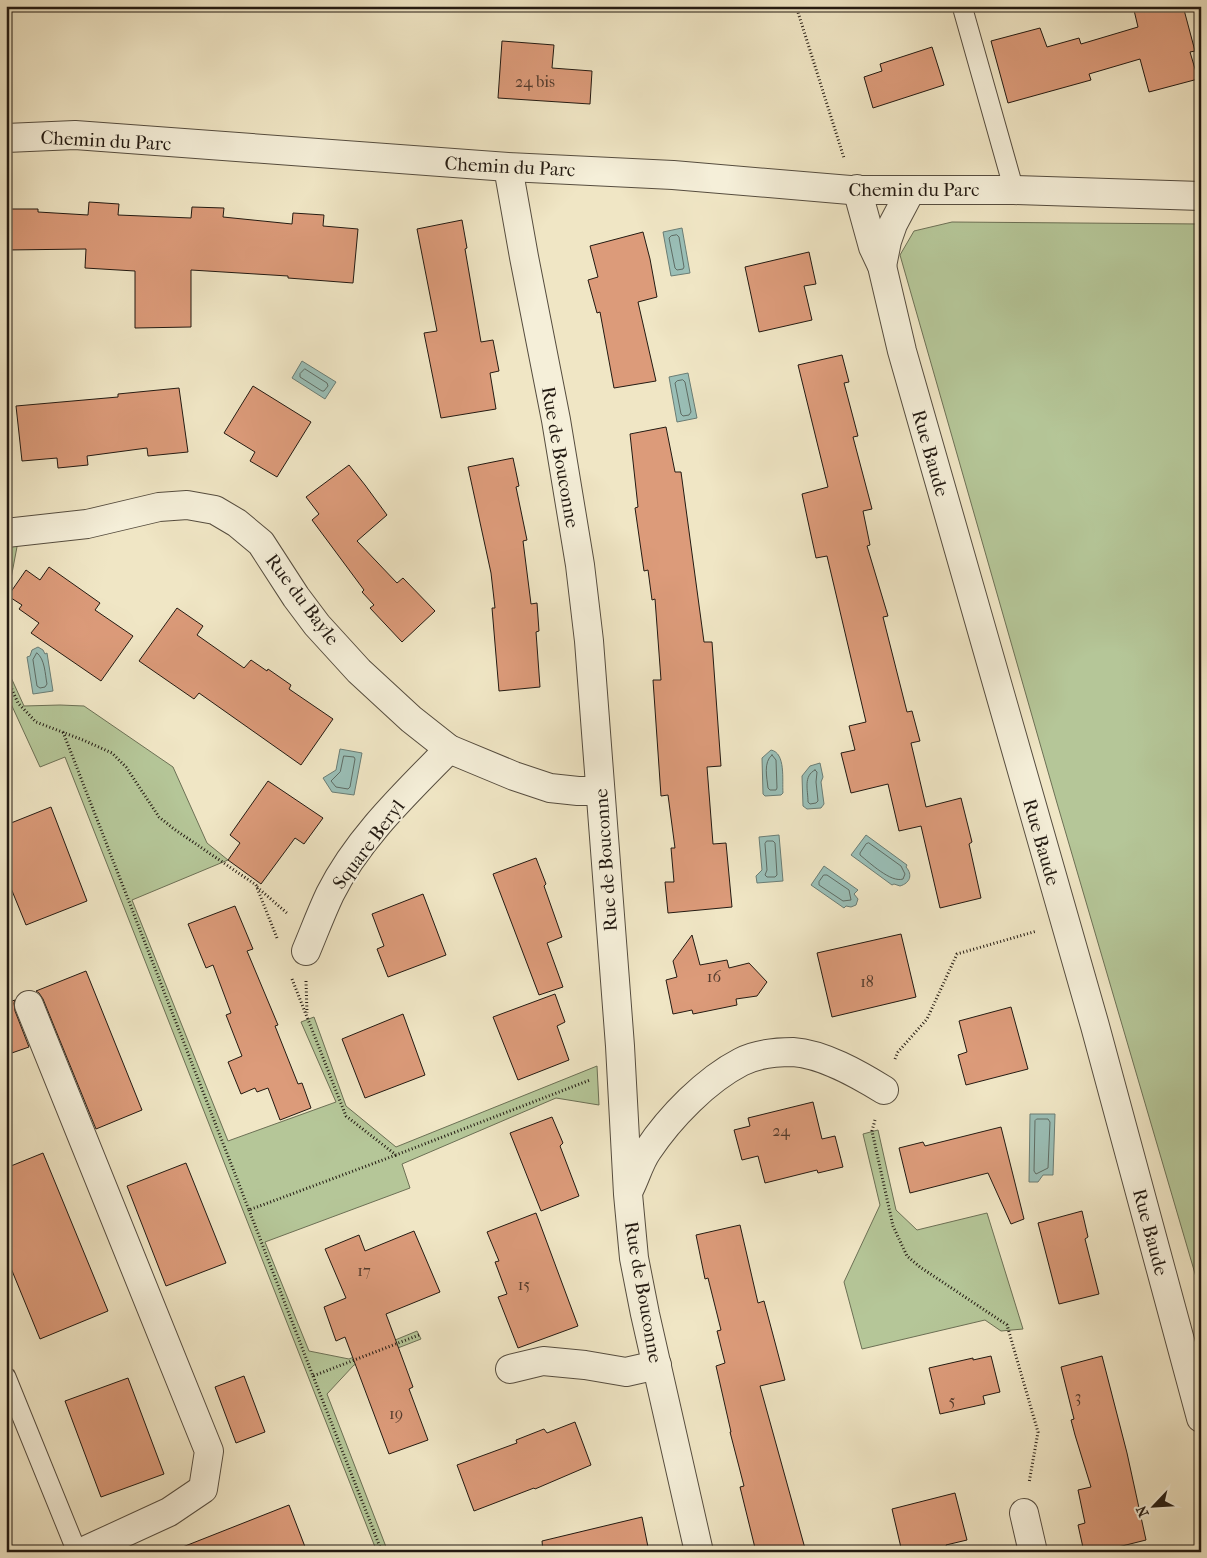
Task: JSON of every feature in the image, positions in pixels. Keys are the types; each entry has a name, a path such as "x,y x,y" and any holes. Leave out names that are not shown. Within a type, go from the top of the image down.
{"street":[{"name":"Chemin du Parc","path":"6,138 75,135 508,167 673,175 853,189 1014,190 1201,196"},
{"name":"Rue de Bouconne","path":"508,167 556,420 580,566 589,641 634,1258 699,1552"},
{"name":"Rue Baude","path":"853,189 882,266 904,361 1095,1026 1201,1418"},
{"name":"Rue Baude","path":"882,266 893,224 911,190"},
{"name":"Rue du Bayle","path":"7,533 87,524 159,507 187,505 215,510 237,523 261,543 296,597 317,625 360,671 404,713 450,749 514,776 550,788 600,791"},
{"name":"Square Beryl","path":"306,951 330,894 354,856 386,814 450,749"},
{"path":"29,1005 209,1451 203,1489 169,1512 82,1552"},
{"path":"628,1194 647,1152 671,1120 717,1077 742,1061 764,1054 794,1052 819,1058 860,1075 884,1090"},
{"path":"510,1369 543,1361 585,1365 626,1372 657,1365"},
{"path":"1024,1513 1033,1552"}],"lane":[{"path":"962,6 1014,190"},
{"path":"6,1377 77,1552"}],"path":[{"path":"796,6 853,189"},
{"path":"6,604 7,533"},
{"path":"62,732 382,1552"},
{"path":"1024,1513 1038,1432 1007,1325 920,1267 908,1256 894,1226 872,1131 898,1052 927,1019 957,954 1065,923"},
{"path":"249,1210 396,1155"},
{"path":"313,1376 419,1335"}],"green space":[{"path":"952,222 1201,224 1201,1294 1057,803 900,255 914,231"},
{"path":"20,531 9,589 9,673 24,706 84,706 173,767 207,843 228,860 132,900 228,1141 336,1102 301,1022 314,1017 346,1106 396,1147 597,1066 599,1105 556,1098 402,1164 410,1188 265,1242 309,1351 349,1359 417,1331 421,1339 354,1365 327,1394 388,1552 377,1552 65,757 40,767 6,693 6,532"},
{"path":"878,1130 896,1210 917,1230 987,1213 1023,1329 1001,1331 985,1320 862,1349 844,1282 880,1205 863,1134"}],"water":[{"path":"682,228 690,273 671,276 663,232"},
{"path":"302,361 336,382 325,399 292,378"},
{"path":"688,373 697,418 677,422 669,377"},
{"path":"38,647 45,654 47,653 53,691 33,694 27,657 30,656 32,650"},
{"path":"340,749 362,753 354,795 332,792 323,778 336,770"},
{"path":"771,750 776,752 781,761 783,793 781,795 765,796 763,794 762,758"},
{"path":"820,763 823,777 821,782 824,804 821,808 807,809 803,806 802,776 810,766"},
{"path":"779,835 783,881 757,883 756,876 762,870 759,837"},
{"path":"866,835 907,865 910,876 906,883 900,886 892,885 851,855"},
{"path":"824,866 858,890 854,894 858,899 856,905 844,908 811,885"},
{"path":"1030,1114 1055,1114 1053,1175 1043,1175 1038,1182 1029,1182"}],"building":[{"path":"1133,6 1183,6 1195,51 1190,52 1198,79 1149,92 1140,59 1089,74 1091,80 1008,103 991,41 1040,28 1047,47 1079,38 1081,44 1138,27"},
{"path":"502,41 554,45 552,68 592,71 590,104 498,98"},
{"path":"932,47 944,85 873,108 864,77 882,71 880,64"},
{"path":"89,202 119,204 118,215 191,218 192,207 224,208 223,217 292,224 293,213 324,215 323,226 358,229 353,283 288,278 288,276 191,270 191,327 135,328 135,271 85,268 86,249 6,250 6,209 38,209 38,212 88,215"},
{"path":"462,220 481,342 493,340 499,371 490,373 496,409 441,418 424,333 437,331 417,229"},
{"path":"643,232 657,297 638,302 656,381 614,388 600,312 597,313 588,280 598,277 590,246"},
{"path":"809,252 816,284 804,286 812,320 759,332 745,267"},
{"path":"842,355 849,382 844,383 858,436 853,437 872,509 863,511 870,545 867,546 888,616 883,617 907,712 912,711 920,741 911,743 926,807 961,798 972,842 969,844 981,898 940,908 921,826 899,831 888,784 851,793 841,753 855,750 849,726 866,722 827,556 816,558 802,494 828,487 798,365"},
{"path":"253,386 311,422 277,477 250,461 255,452 224,433"},
{"path":"179,388 188,452 148,456 147,448 87,456 88,465 58,468 57,458 22,461 16,406 118,397 118,394"},
{"path":"666,427 675,472 681,472 704,642 712,642 721,766 707,767 713,844 726,843 732,907 668,913 665,882 674,882 671,848 675,848 668,795 661,796 653,680 661,680 655,599 652,600 648,570 644,571 635,508 638,507 630,434"},
{"path":"513,458 519,486 516,487 527,540 523,541 531,604 537,603 539,631 536,632 540,687 499,691 492,608 495,608 491,573 468,467"},
{"path":"349,465 387,515 357,541 397,583 403,578 435,611 402,642 370,608 374,605 362,592 364,590 312,520 319,514 306,497"},
{"path":"49,567 100,603 95,610 133,636 101,681 31,633 39,623 19,609 22,605 8,596 26,570 40,580"},
{"path":"177,608 203,626 197,635 244,668 251,660 267,671 268,669 291,685 289,689 333,719 301,765 199,693 194,699 139,661"},
{"path":"268,781 323,818 304,844 295,838 261,884 228,860 240,843 230,835"},
{"path":"51,807 87,901 26,925 6,876 6,825"},
{"path":"536,858 562,937 547,943 563,987 539,995 493,874"},
{"path":"423,894 446,955 388,977 377,949 384,946 372,914"},
{"path":"235,906 253,949 247,951 278,1025 275,1026 298,1084 302,1083 311,1108 280,1120 268,1088 257,1092 255,1088 241,1094 228,1062 242,1056 226,1015 231,1013 213,965 206,968 188,924"},
{"path":"901,934 916,997 832,1017 817,953"},
{"path":"692,935 700,965 727,960 729,968 749,963 767,982 757,996 736,999 737,1005 693,1014 692,1010 673,1014 666,980 677,977 673,961"},
{"path":"86,971 142,1110 96,1129 43,999 36,991"},
{"path":"555,994 565,1022 557,1026 569,1060 518,1080 493,1017"},
{"path":"15,1000 15,1011 29,1047 6,1055 6,1003"},
{"path":"1011,1007 1028,1069 966,1085 958,1055 967,1052 959,1021"},
{"path":"403,1014 425,1075 365,1098 342,1039"},
{"path":"813,1102 822,1139 835,1136 843,1167 818,1173 817,1170 765,1183 758,1156 742,1160 734,1130 750,1126 748,1118"},
{"path":"552,1117 563,1143 560,1146 579,1196 541,1211 510,1133"},
{"path":"1001,1127 1024,1219 1011,1224 988,1173 910,1193 899,1148 923,1142 925,1146"},
{"path":"43,1153 108,1311 40,1339 6,1256 6,1168"},
{"path":"186,1163 226,1263 166,1286 127,1186"},
{"path":"1082,1211 1088,1237 1085,1239 1099,1294 1059,1304 1038,1223"},
{"path":"536,1213 578,1326 518,1348 498,1297 507,1294 495,1262 499,1261 487,1232"},
{"path":"740,1225 758,1303 764,1301 785,1380 760,1386 806,1552 756,1552 740,1487 744,1486 716,1366 725,1363 717,1331 721,1330 708,1278 705,1279 696,1235"},
{"path":"414,1231 440,1292 386,1314 413,1387 409,1389 428,1440 389,1454 345,1337 336,1341 324,1307 346,1298 325,1249 359,1235 365,1251"},
{"path":"991,1356 1000,1392 983,1396 985,1404 940,1414 929,1368"},
{"path":"1102,1356 1127,1453 1146,1540 1098,1552 1084,1552 1078,1525 1085,1523 1078,1490 1091,1487 1071,1420 1074,1419 1061,1367"},
{"path":"244,1376 265,1432 236,1443 215,1387"},
{"path":"128,1378 164,1474 101,1497 65,1401"},
{"path":"575,1422 591,1465 535,1489 474,1511 457,1465 517,1443 516,1440 544,1429 547,1433"},
{"path":"955,1493 967,1540 946,1545 948,1552 902,1552 892,1509"},
{"path":"289,1505 307,1552 175,1552 175,1550"},
{"path":"642,1517 649,1552 543,1552 542,1541"}]}
